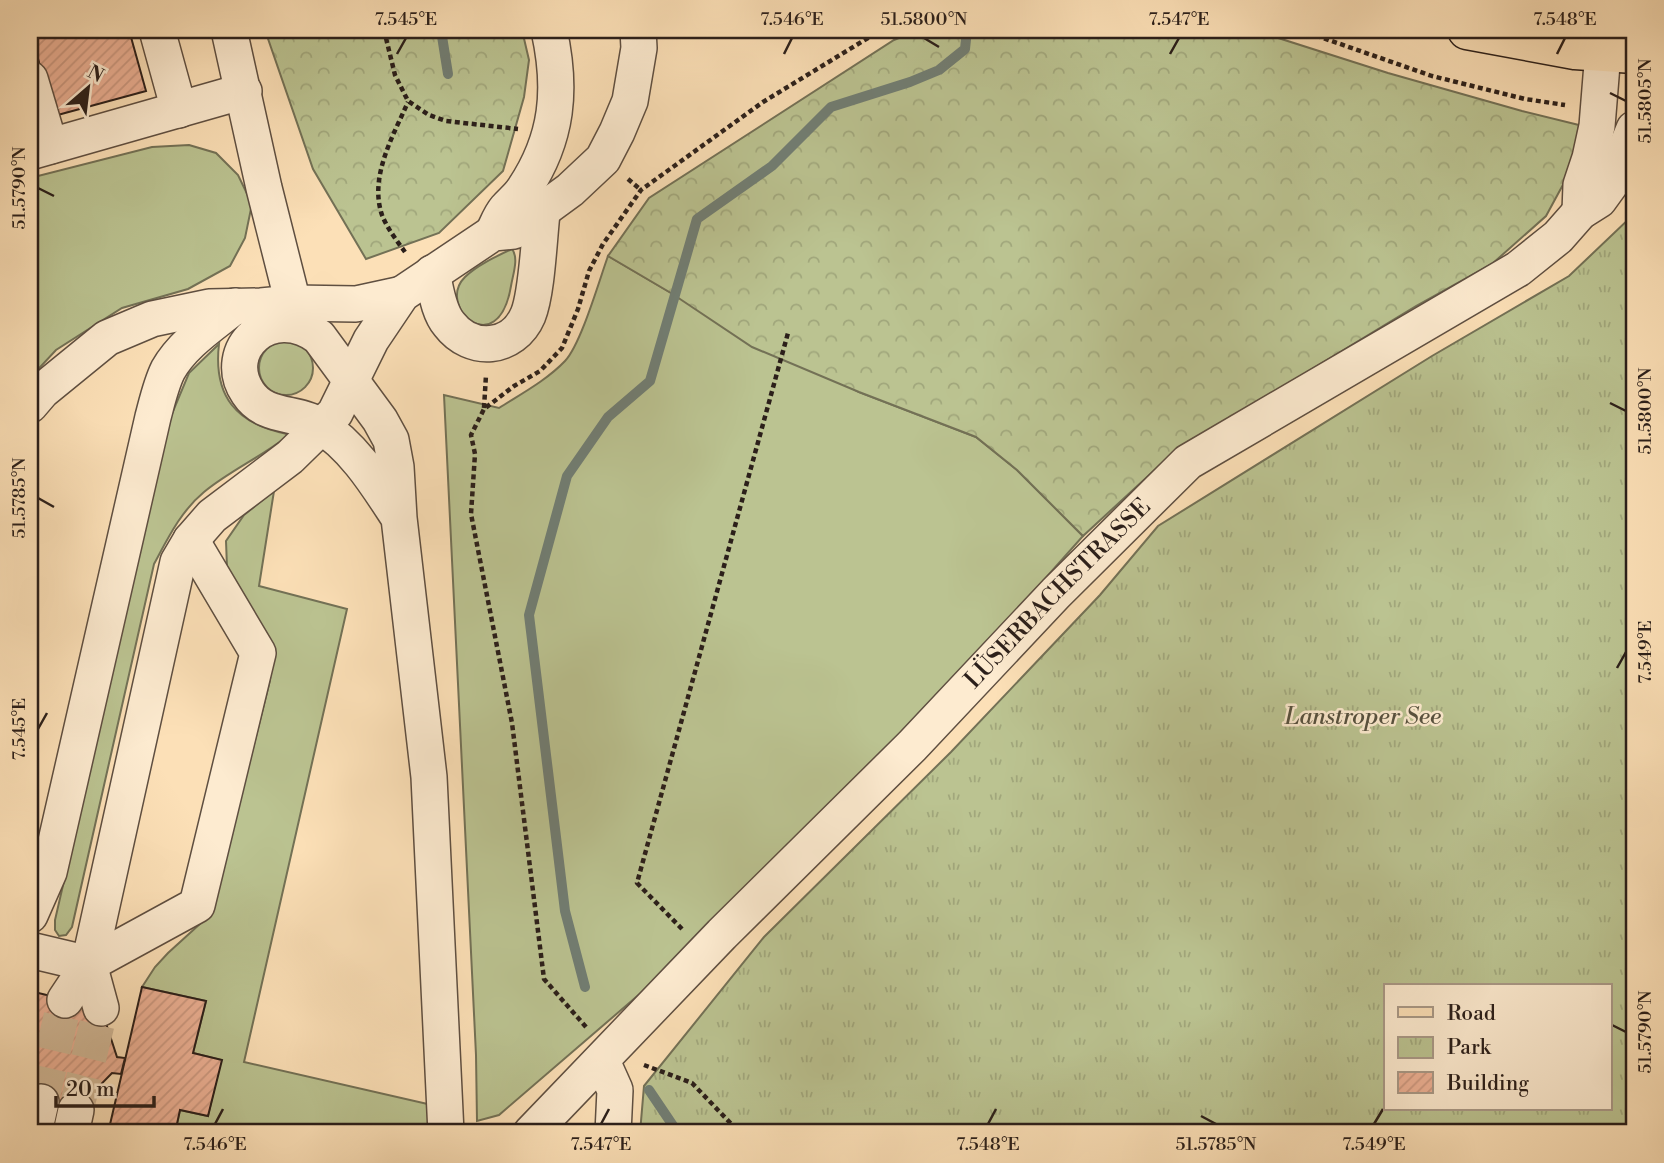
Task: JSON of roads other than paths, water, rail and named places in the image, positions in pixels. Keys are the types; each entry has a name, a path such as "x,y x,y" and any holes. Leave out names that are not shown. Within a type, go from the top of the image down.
{"main road":[{"path":"1467,30 1575,50 1619,53"}],"street":[{"path":"157,30 179,110"},
{"path":"229,30 293,313 319,337 380,419 391,440 429,777 446,1133"},
{"path":"30,405 107,338 152,319 209,307 261,306 293,313 356,304 419,282 493,233 504,211 522,192 536,169 551,133 557,96 554,53 549,30"},
{"path":"493,233 514,232 542,213 603,159 630,101 639,48 638,30"},
{"path":"1580,212 1581,185 1619,53"},
{"path":"30,79 40,149 244,91"},
{"name":"LÜSERBACHSTRASSE","path":"531,1133 705,952 912,746 1056,593 1188,462 1518,269 1558,237 1580,212 1599,200 1612,182 1634,129"},
{"path":"419,282 439,303 447,323 459,335 474,344 503,342 516,332 527,316 532,297 542,213"},
{"path":"65,1000 89,964 178,562 191,540 212,516 290,457 335,413 371,340 419,282"},
{"path":"30,915 49,872 163,383 181,351 235,306"},
{"path":"293,313 279,323 264,328 244,350 242,379 248,392 258,404 271,412 307,419 322,426 350,451 399,518"},
{"path":"30,950 89,964 197,905 258,653 191,540"},
{"path":"89,964 101,1008"},
{"path":"606,1057 615,1090 613,1133"}],"waterway":[{"path":"441,30 448,74"},
{"path":"585,987 565,911 529,615 567,476 608,417 650,381 697,219 772,166 831,107 939,70 965,49 967,30"},
{"path":"649,1090 678,1133"}],"tunnel":[{"path":"41,1102 65,1000"},
{"path":"76,1110 101,1008"}],"park label":[{"name":"Lanstroper See","path":"1363,717"}]}
